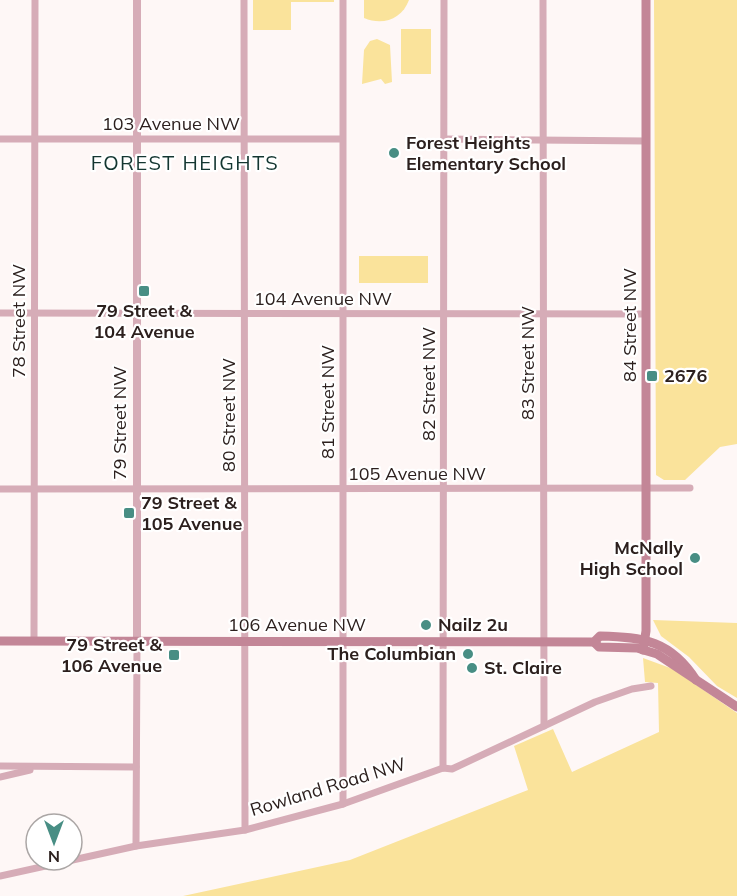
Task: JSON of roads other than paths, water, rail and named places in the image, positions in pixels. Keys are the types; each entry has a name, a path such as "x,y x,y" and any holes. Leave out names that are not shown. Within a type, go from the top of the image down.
{"main road":[{"name":"84 Street NW","path":"643,650 646,488 646,0"},
{"name":"106 Avenue NW","path":"594,642 600,636 645,639"},
{"path":"645,639 676,656 696,680"},
{"name":"106 Avenue NW","path":"0,641 594,642 603,648 643,650"},
{"path":"643,650 675,665 737,707"}],"street":[{"name":"78 Street NW","path":"34,641 35,0"},
{"name":"79 Street NW","path":"136,846 137,0"},
{"name":"80 Street NW","path":"244,0 244,830"},
{"name":"81 Street NW","path":"343,0 343,804"},
{"name":"82 Street NW","path":"443,768 444,0"},
{"name":"83 Street NW","path":"543,0 544,726"},
{"name":"103 Avenue NW","path":"0,139 342,139"},
{"path":"444,139 646,141"},
{"name":"104 Avenue NW","path":"0,313 646,314"},
{"name":"105 Avenue NW","path":"0,489 690,488"},
{"name":"Rowland Road NW","path":"0,876 136,846 244,830 343,804 443,768 452,769 623,692 651,686"},
{"path":"0,766 136,767"},
{"path":"0,777 38,768"}],"place":[{"name":"Forest Heights Elementary School","path":"394,153"},
{"name":"79 Street & 104 Avenue","path":"144,291"},
{"name":"2676","path":"652,376"},
{"name":"79 Street & 105 Avenue","path":"129,513"},
{"name":"McNally High School","path":"695,558"},
{"name":"Nailz 2u","path":"426,625"},
{"name":"The Columbian","path":"468,654"},
{"name":"79 Street & 106 Avenue","path":"174,655"},
{"name":"St. Claire","path":"472,668"}],"district":[{"name":"FOREST HEIGHTS","path":"185,163"}]}
